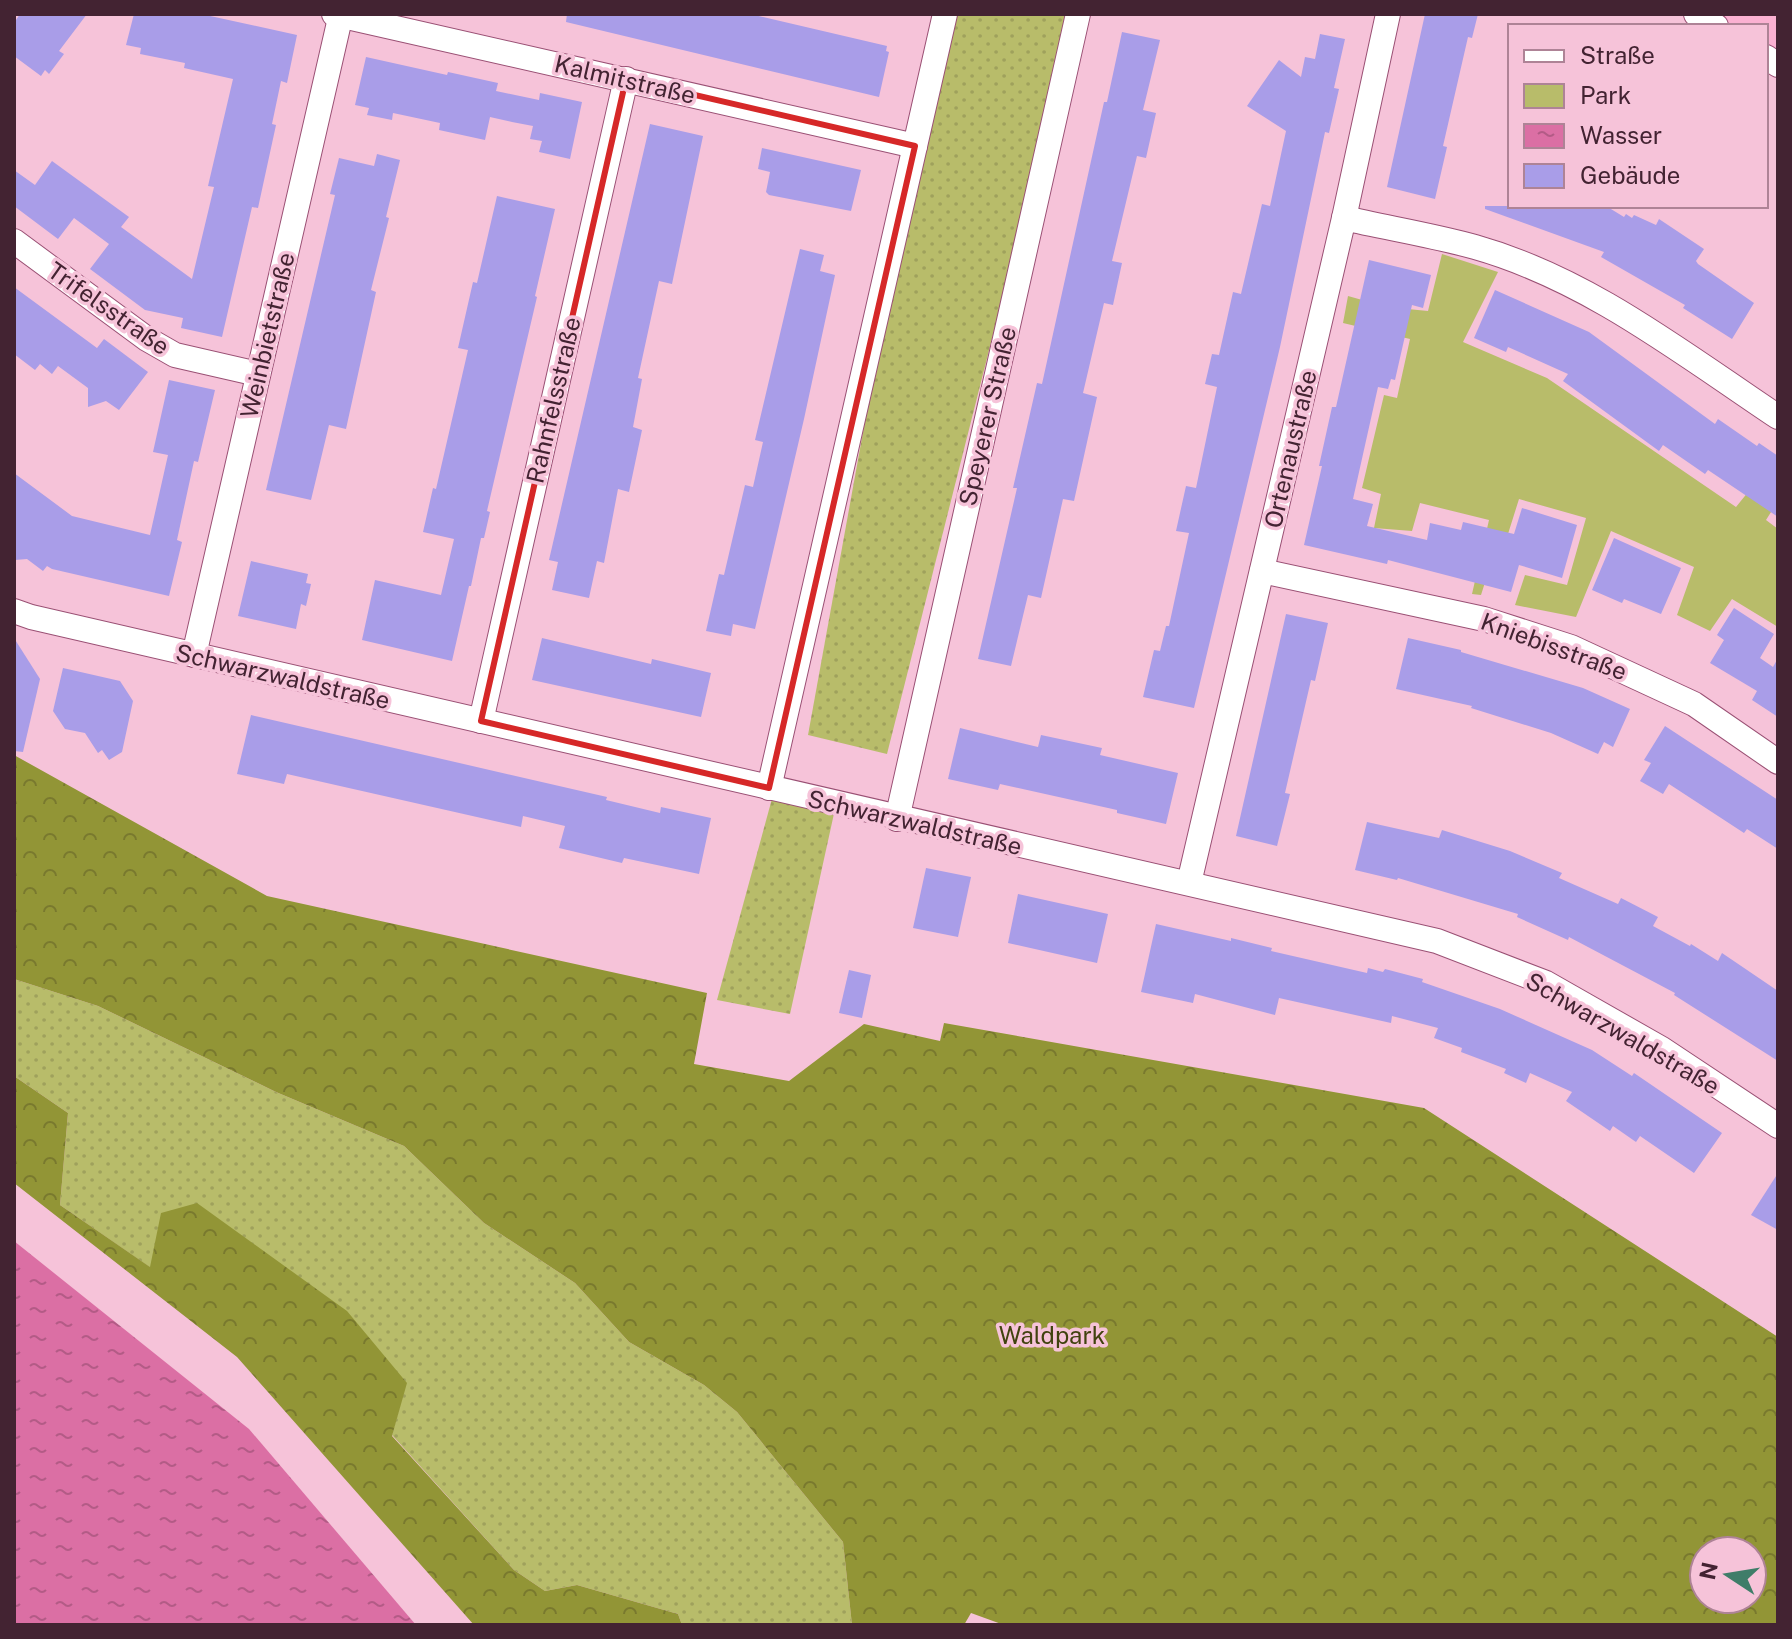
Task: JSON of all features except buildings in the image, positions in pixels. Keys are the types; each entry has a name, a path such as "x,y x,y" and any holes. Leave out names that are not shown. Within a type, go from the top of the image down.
{"street":[{"name":"Kalmitstraße","path":"338,14 915,146"},
{"name":"Weinbietstraße","path":"194,655 338,14"},
{"path":"769,788 945,14"},
{"name":"Speyerer Straße","path":"897,819 1078,14"},
{"name":"Ortenaustraße","path":"1189,883 1344,218 1388,14"},
{"name":"Rahnfelsstraße","path":"481,721 626,79"},
{"path":"1344,218 1476,247 1569,284 1616,307 1778,417"},
{"name":"Trifelsstraße","path":"14,241 147,339 175,355 258,374"},
{"name":"Kniebisstraße","path":"1262,571 1484,619 1571,647 1694,704 1778,762"},
{"name":"Schwarzwaldstraße","path":"14,611 897,819 1437,941 1546,983 1662,1049 1778,1126"}],"highlighted area":[{"path":"626,79 915,146 769,788 481,721"}],"shaded area":[{"path":"1696,14 1778,14 1778,66 1768,59 1768,24 1713,24"}],"green space":[{"path":"945,14 1074,14 887,754 808,735 915,146"},
{"path":"1442,254 1498,272 1463,342 1547,378 1736,507 1778,455 1778,501 1766,520 1778,529 1778,627 1732,599 1710,631 1677,615 1694,567 1611,531 1576,617 1515,605 1525,575 1567,585 1586,518 1519,499 1502,553 1495,551 1481,595 1472,594 1489,520 1420,503 1412,531 1374,528 1381,494 1362,488 1384,395 1397,398 1410,339 1343,323 1348,296 1387,307 1428,311"},
{"name":"Waldpark","path":"14,755 267,896 707,993 694,1064 789,1081 864,1024 940,1041 944,1023 1424,1108 1778,1337 1778,1625 1004,1625 971,1613 964,1625 852,1625 843,1542 737,1412 704,1385 629,1342 575,1283 484,1223 404,1146 276,1092 98,1006 14,979"},
{"path":"773,795 835,809 790,1014 717,1000"},
{"path":"14,979 98,1006 276,1092 404,1146 484,1223 575,1283 629,1342 704,1385 737,1412 843,1542 852,1625 682,1625 678,1614 577,1585 545,1591 514,1570 392,1435 406,1383 151,1268 60,1205 68,1113 14,1076"},
{"path":"14,1076 68,1113 60,1205 150,1267 161,1213 197,1203 347,1311 407,1383 392,1436 514,1570 545,1591 577,1585 678,1614 682,1625 474,1625 237,1357 14,1183"}],"water":[{"path":"14,1241 249,1429 416,1625 14,1625"}]}
